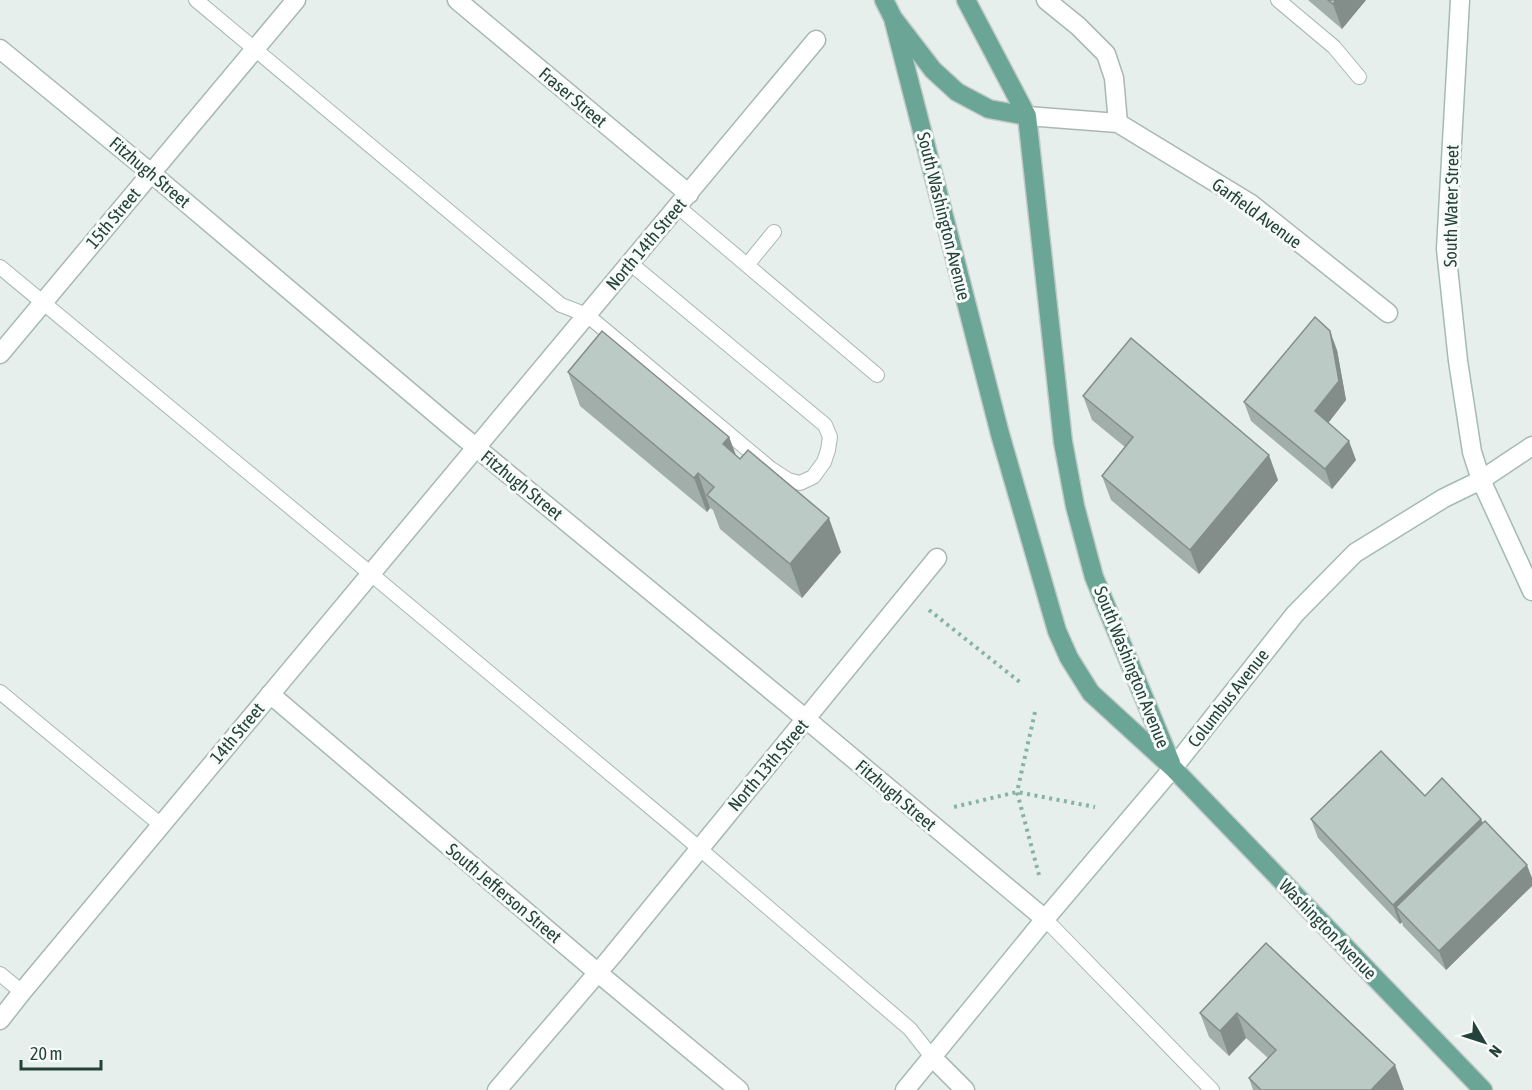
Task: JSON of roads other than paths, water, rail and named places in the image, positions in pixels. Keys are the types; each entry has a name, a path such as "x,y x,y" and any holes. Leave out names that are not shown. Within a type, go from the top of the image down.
{"main road":[{"path":"884,0 893,18 933,70 957,92 989,109 1027,116"},
{"path":"966,0 1027,116"},
{"name":"South Washington Avenue","path":"893,18 1000,434 1057,631 1069,658 1091,693 1173,768"},
{"name":"South Washington Avenue","path":"1027,116 1063,442 1075,506 1094,577 1173,768"},
{"name":"Washington Avenue","path":"1173,768 1483,1090"}],"street":[{"name":"15th Street","path":"0,354 296,0"},
{"name":"Fraser Street","path":"457,0 683,200"},
{"path":"1046,0 1106,54 1113,78 1118,123"},
{"name":"South Water Street","path":"1460,0 1446,249 1460,372 1472,452 1481,480 1532,591"},
{"name":"North 14th Street","path":"476,447 816,40"},
{"name":"Fitzhugh Street","path":"0,49 1045,919"},
{"name":"Garfield Avenue","path":"1027,116 1118,123 1251,204 1388,313"},
{"name":"Columbus Avenue","path":"905,1090 1173,768 1295,614 1355,553 1443,498 1481,480 1532,446"},
{"name":"14th Street","path":"0,1020 476,447"},
{"name":"North 13th Street","path":"497,1090 612,956 937,558"},
{"name":"South Jefferson Street","path":"270,694 739,1090"},
{"path":"932,1056 965,1090"}],"lane":[{"path":"196,0 561,306 587,315 771,469 788,480 800,483 813,477 824,462 828,450 830,437 825,425 630,263"},
{"path":"1278,0 1334,47 1359,77"},
{"path":"683,200 747,265 877,375"},
{"path":"747,265 774,232"},
{"path":"0,267 699,848 910,1029 932,1056"},
{"path":"0,692 161,825"},
{"path":"1045,919 1212,1090"},
{"path":"0,974 22,992"}]}
